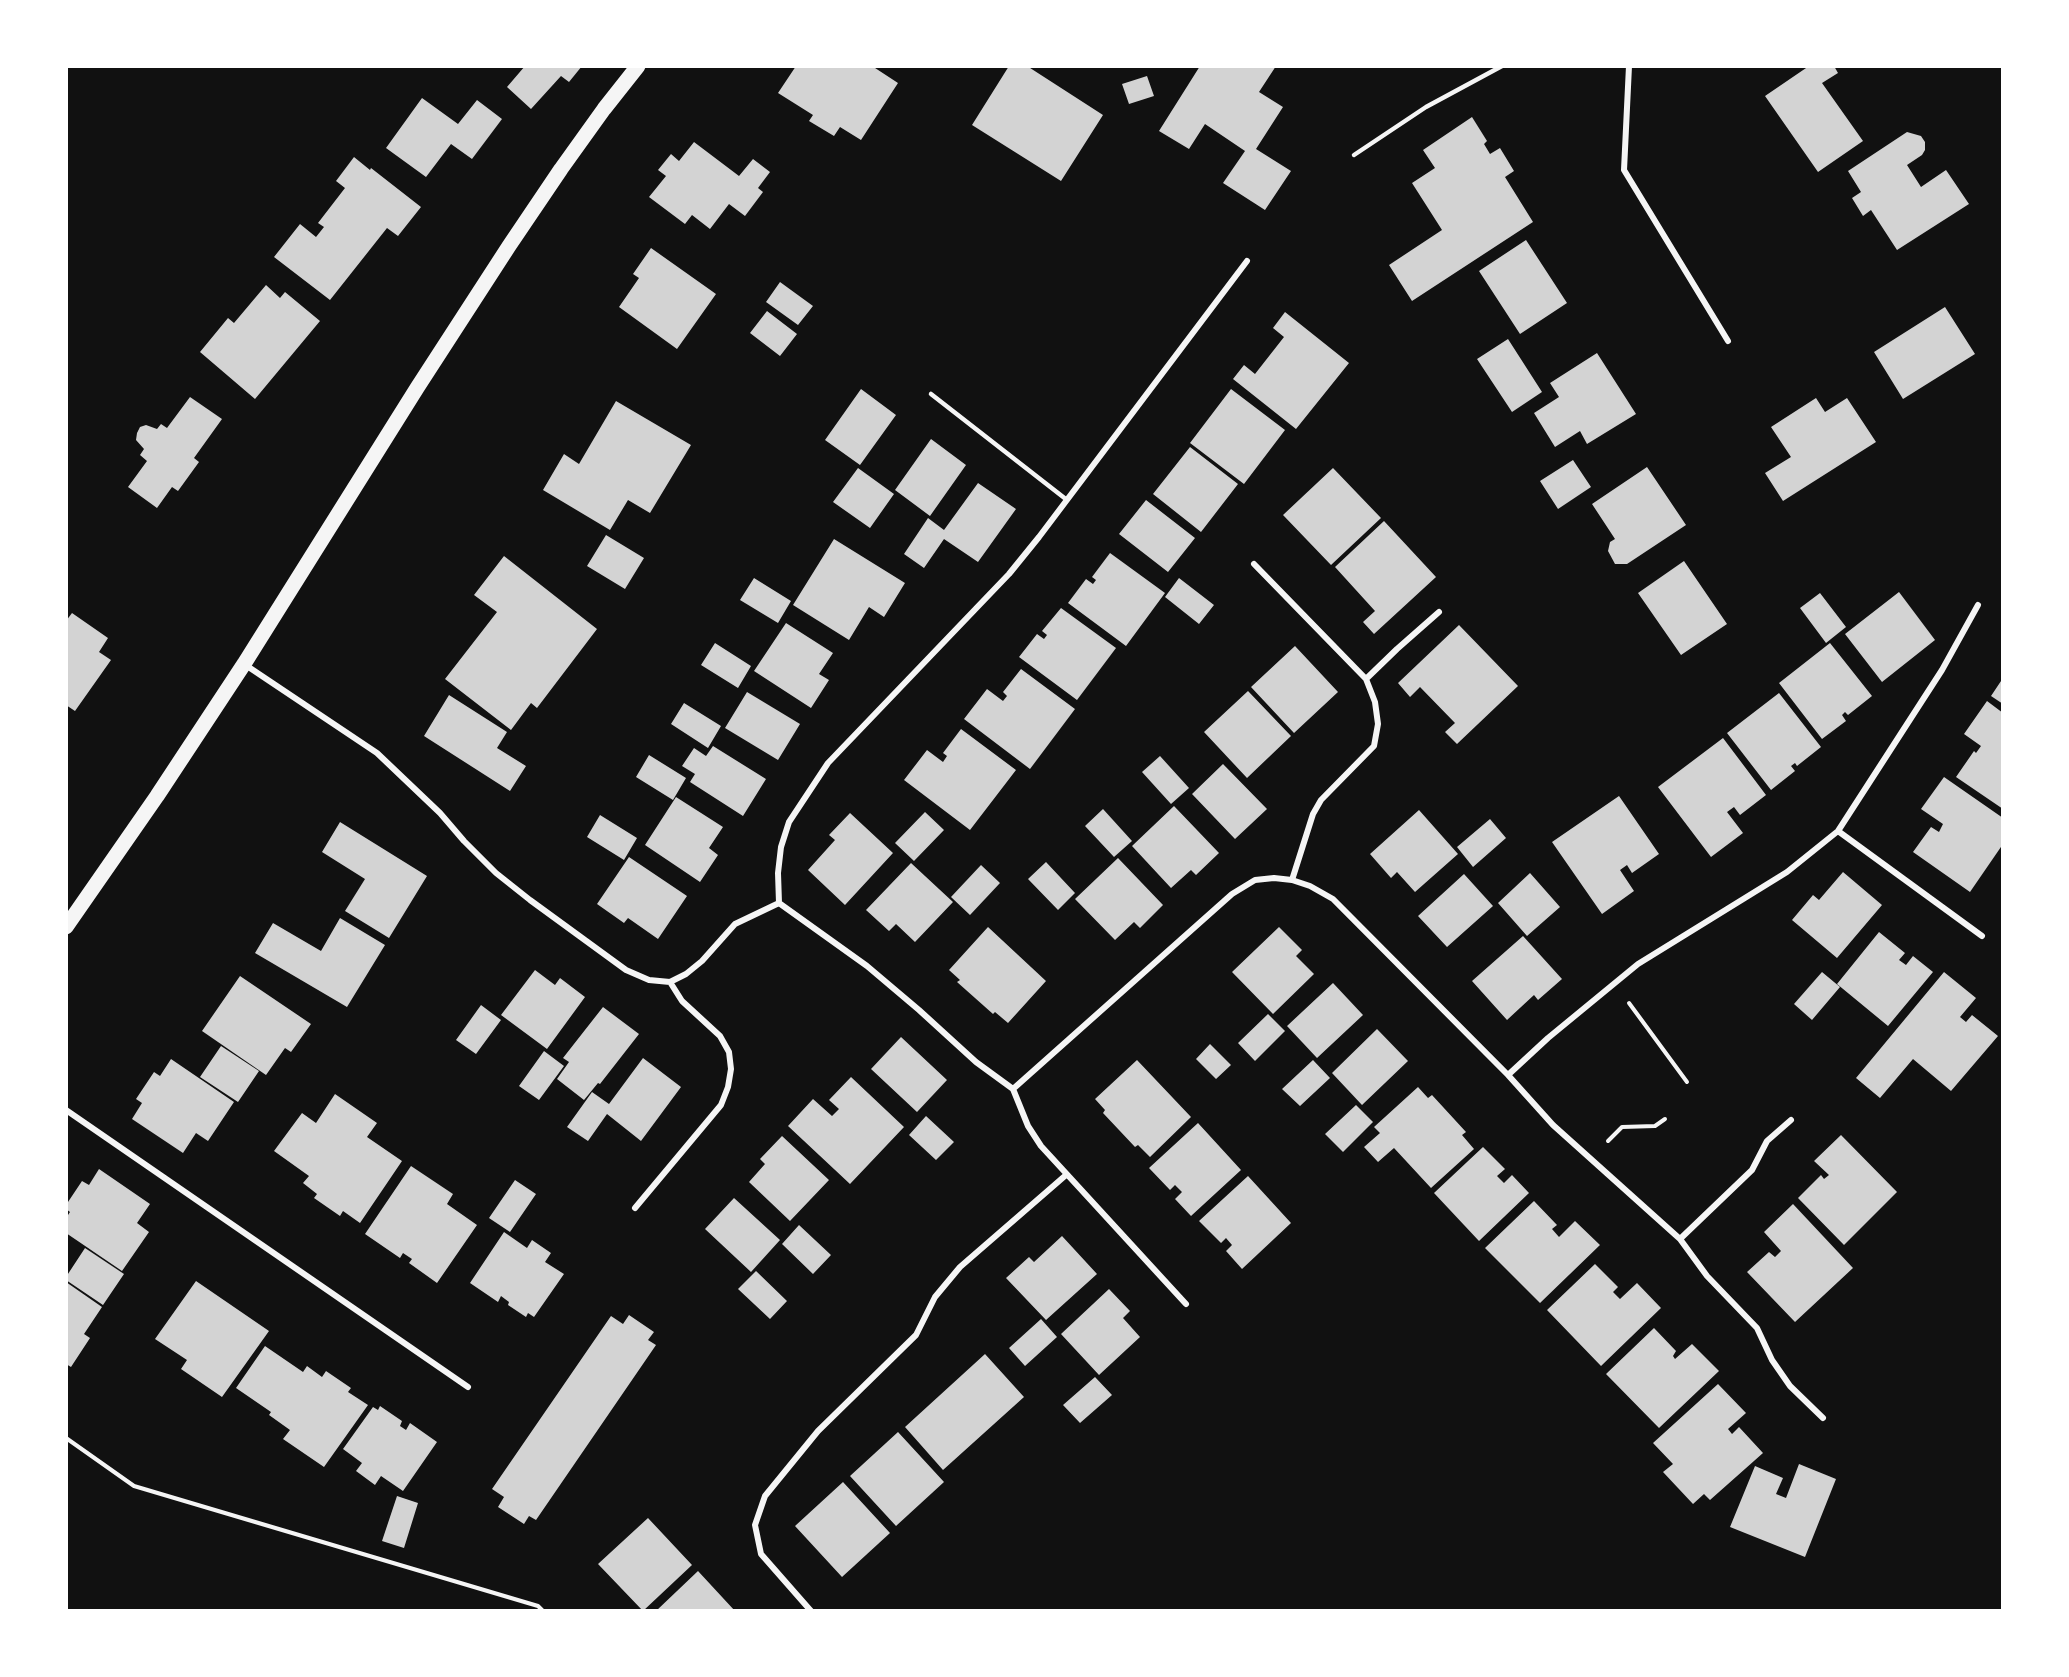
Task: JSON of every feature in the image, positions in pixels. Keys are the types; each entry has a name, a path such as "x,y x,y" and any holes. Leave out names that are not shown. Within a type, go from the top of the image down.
{"main road":[{"path":"66,927 157,796 244,664 509,246 561,170 638,66"}],"street":[{"path":"1629,66 1624,170 1728,341"},
{"path":"779,903 778,873 781,847 789,822 828,763 1009,574 1247,261"},
{"path":"1254,564 1366,679 1375,702 1378,724 1374,746 1321,800 1313,814 1292,880"},
{"path":"1508,1075 1548,1038 1638,964 1787,872 1838,831 1942,670 1978,605"},
{"path":"1366,679 1439,612"},
{"path":"244,664 377,753 440,813 496,873 626,970 649,980 670,982 686,974 702,961 735,924 779,903"},
{"path":"1838,831 1982,936"},
{"path":"1013,1089 1232,894 1255,880 1274,878 1292,880 1310,886 1333,899 1508,1075 1553,1125 1680,1239 1707,1276 1757,1328 1772,1360 1790,1386 1823,1418"},
{"path":"779,903 867,966 920,1010 976,1062 1013,1089 1028,1126 1041,1146 1186,1304"},
{"path":"635,1208 721,1105 731,1069 729,1052 720,1036 682,1001 670,982"},
{"path":"66,1110 468,1387"},
{"path":"1680,1239 1752,1170 1767,1142 1791,1119"},
{"path":"811,1611 761,1554 755,1525 765,1496 818,1431 916,1335 935,1297 960,1267 1066,1175"}],"lane":[{"path":"1354,155 1426,107 1502,66"},
{"path":"931,394 1067,500"}],"path":[{"path":"1614,983 1687,1082"},
{"path":"1593,1161 1622,1127 1655,1125 1665,1119"},
{"path":"66,1438 134,1486 538,1606 543,1611"}],"building":[{"path":"525,66 582,66 569,82 561,76 531,109 507,87"},
{"path":"796,66 872,66 898,83 861,140 840,127 834,136 809,121 813,115 778,93"},
{"path":"1009,66 1027,66 1103,115 1061,181 972,125"},
{"path":"1200,66 1276,66 1259,92 1283,107 1256,149 1291,171 1265,210 1223,183 1245,151 1205,124 1189,149 1159,131"},
{"path":"1809,66 1834,66 1838,73 1822,83 1863,141 1818,172 1765,96"},
{"path":"1147,76 1154,96 1129,104 1122,84"},
{"path":"422,98 458,124 477,100 502,119 472,159 451,144 426,177 386,148"},
{"path":"1472,117 1487,141 1484,144 1490,154 1500,148 1514,171 1505,177 1533,222 1412,301 1389,265 1442,230 1412,183 1435,168 1423,150"},
{"path":"1907,132 1921,136 1925,142 1922,155 1907,165 1921,187 1946,170 1969,204 1897,250 1871,210 1863,216 1852,198 1861,192 1848,171"},
{"path":"694,142 739,176 753,159 770,172 758,188 763,192 745,216 729,204 710,229 692,215 685,224 649,197 666,176 658,170 671,154 679,161"},
{"path":"354,157 421,207 398,236 387,228 330,300 274,257 300,224 316,237 324,227 318,223 345,188 336,181"},
{"path":"1526,240 1567,303 1520,334 1479,271"},
{"path":"651,248 716,294 677,349 619,307 639,278 633,274"},
{"path":"780,282 813,306 798,325 766,302"},
{"path":"266,285 280,298 285,292 320,321 255,399 200,352 228,318 234,323"},
{"path":"1945,307 1975,354 1903,399 1874,352"},
{"path":"767,311 797,334 780,356 750,333"},
{"path":"1285,312 1349,363 1296,429 1233,379 1244,365 1255,374 1284,337 1273,328"},
{"path":"1508,339 1542,392 1512,412 1477,359"},
{"path":"1597,353 1636,414 1587,444 1580,431 1555,447 1534,413 1559,397 1550,383"},
{"path":"861,389 896,415 860,465 825,440"},
{"path":"1231,389 1285,430 1244,484 1190,443"},
{"path":"190,397 222,419 194,458 199,462 178,491 172,487 157,508 128,487 147,461 140,455 144,449 136,440 137,433 140,427 146,425 157,429 161,424 167,428"},
{"path":"1816,398 1825,412 1847,398 1876,442 1783,501 1765,473 1791,457 1771,427"},
{"path":"616,401 691,445 650,513 628,500 610,530 543,490 564,454 579,464"},
{"path":"931,439 966,465 930,516 895,490"},
{"path":"1190,447 1238,484 1201,532 1153,494"},
{"path":"1573,460 1591,487 1558,509 1540,481"},
{"path":"1647,467 1686,525 1627,564 1615,564 1608,551 1610,542 1615,539 1592,504"},
{"path":"858,468 894,494 870,528 833,502"},
{"path":"1333,468 1381,518 1331,565 1283,515"},
{"path":"978,483 1016,509 978,562 944,539 924,568 904,554 928,518 944,530"},
{"path":"1146,500 1195,538 1168,572 1119,534"},
{"path":"1384,521 1436,577 1374,634 1363,622 1375,611 1335,567"},
{"path":"606,535 644,558 625,589 587,566"},
{"path":"834,539 905,583 884,617 869,607 849,640 793,605"},
{"path":"1110,553 1165,593 1126,646 1068,603 1086,579 1093,584 1096,580 1092,577"},
{"path":"504,556 597,629 537,708 531,703 511,730 445,679 497,612 474,595"},
{"path":"1684,561 1727,624 1681,655 1638,593"},
{"path":"754,578 791,601 778,623 740,600"},
{"path":"1179,578 1214,605 1199,624 1165,597"},
{"path":"1899,592 1935,640 1882,682 1845,634"},
{"path":"1820,593 1846,627 1826,643 1800,608"},
{"path":"1061,608 1116,648 1077,700 1019,657 1037,634 1044,639 1047,635 1042,631"},
{"path":"72,613 108,638 99,652 111,660 75,711 66,705 66,621"},
{"path":"786,623 833,653 819,674 829,680 811,708 754,671"},
{"path":"1459,625 1518,686 1457,744 1445,732 1455,723 1420,687 1410,697 1398,683"},
{"path":"715,643 751,666 738,688 701,665"},
{"path":"1830,643 1872,696 1848,715 1845,712 1842,715 1846,721 1822,739 1779,683"},
{"path":"1295,646 1338,692 1294,733 1251,687"},
{"path":"1021,669 1075,709 1030,769 964,719 987,689 1003,701 1007,696 1003,692"},
{"path":"2003,678 2003,704 1991,696"},
{"path":"1248,691 1291,736 1247,778 1204,732"},
{"path":"747,692 800,724 778,760 725,728"},
{"path":"1779,693 1821,747 1797,766 1795,763 1791,766 1795,771 1771,790 1727,733"},
{"path":"449,695 507,732 497,748 526,766 510,791 424,736"},
{"path":"1987,701 2003,713 2003,809 1956,777 1974,751 1976,753 1981,746 1964,734"},
{"path":"684,703 721,726 708,748 671,724"},
{"path":"961,729 1016,770 970,830 904,780 927,750 943,762 947,756 943,753"},
{"path":"1723,738 1766,795 1740,815 1734,807 1727,812 1743,833 1711,857 1658,787"},
{"path":"713,746 766,779 743,816 690,782 695,774 682,766 694,748 706,756"},
{"path":"649,755 686,778 673,800 636,777"},
{"path":"1160,756 1189,788 1171,804 1142,772"},
{"path":"1223,764 1267,809 1235,839 1192,794"},
{"path":"1944,777 2003,818 2003,844 1970,892 1913,852 1931,827 1939,832 1943,824 1921,809"},
{"path":"1619,796 1659,854 1632,873 1627,865 1620,870 1634,891 1602,914 1552,842"},
{"path":"676,797 723,827 709,848 718,855 700,882 645,845"},
{"path":"1174,806 1219,853 1196,875 1191,870 1171,888 1132,846"},
{"path":"1103,809 1132,841 1114,857 1085,826"},
{"path":"1419,810 1458,854 1415,892 1397,872 1391,878 1370,854"},
{"path":"925,812 944,830 914,861 895,843"},
{"path":"850,813 893,853 845,905 808,870 835,840 829,835"},
{"path":"600,815 637,838 624,860 587,837"},
{"path":"1490,819 1506,838 1473,867 1457,847"},
{"path":"340,822 427,876 389,938 345,911 365,879 322,852"},
{"path":"629,857 687,896 658,939 628,918 624,923 597,904"},
{"path":"1118,858 1163,905 1140,928 1134,922 1115,940 1075,899"},
{"path":"1046,862 1075,893 1058,910 1028,879"},
{"path":"911,863 953,902 915,942 896,924 889,931 866,910"},
{"path":"981,865 1000,883 970,915 951,897"},
{"path":"1843,872 1882,905 1837,958 1792,920 1813,895 1819,900"},
{"path":"1530,873 1560,907 1527,936 1498,903"},
{"path":"1464,874 1493,906 1447,947 1418,916"},
{"path":"340,918 385,945 347,1007 255,953 273,923 321,951"},
{"path":"988,927 1046,981 1008,1023 995,1012 993,1014 957,982 960,980 949,970"},
{"path":"1279,927 1302,950 1296,956 1314,974 1273,1014 1232,972"},
{"path":"1879,932 1905,953 1899,960 1906,965 1913,956 1933,972 1888,1026 1837,984"},
{"path":"1523,936 1562,979 1538,1000 1534,995 1507,1020 1472,981"},
{"path":"535,970 555,985 560,978 585,997 547,1049 501,1015"},
{"path":"1822,972 1840,987 1812,1020 1794,1004"},
{"path":"1944,972 1976,998 1960,1017 1966,1022 1972,1015 1998,1036 1951,1091 1913,1059 1880,1098 1856,1078"},
{"path":"240,976 311,1024 291,1052 285,1048 266,1075 202,1031"},
{"path":"1333,983 1363,1015 1317,1058 1287,1026"},
{"path":"481,1005 501,1020 476,1054 456,1040"},
{"path":"603,1007 639,1034 600,1084 598,1083 584,1100 557,1079 569,1062 563,1058"},
{"path":"1268,1014 1285,1031 1255,1061 1238,1043"},
{"path":"1377,1029 1408,1061 1362,1105 1332,1073"},
{"path":"901,1037 947,1080 917,1112 871,1069"},
{"path":"1210,1044 1231,1065 1216,1079 1196,1059"},
{"path":"221,1046 259,1071 238,1102 200,1077"},
{"path":"544,1051 564,1066 539,1100 519,1086"},
{"path":"643,1058 681,1087 641,1141 607,1114 588,1141 567,1127 592,1092 609,1104"},
{"path":"171,1059 234,1102 208,1141 196,1133 183,1153 132,1119 142,1103 136,1099 154,1072 160,1076"},
{"path":"1137,1060 1191,1117 1150,1157 1138,1145 1135,1147 1103,1113 1105,1110 1095,1099"},
{"path":"1313,1060 1330,1078 1300,1106 1282,1089"},
{"path":"851,1077 904,1127 850,1184 788,1126 813,1099 832,1116 839,1109 829,1100"},
{"path":"1418,1087 1428,1098 1432,1095 1466,1132 1462,1135 1474,1149 1431,1188 1394,1148 1378,1162 1364,1147 1380,1133 1374,1127"},
{"path":"335,1094 377,1123 367,1137 402,1161 360,1223 343,1211 340,1216 314,1198 317,1194 303,1183 309,1176 274,1151 302,1113 316,1123"},
{"path":"1356,1105 1373,1122 1343,1152 1325,1134"},
{"path":"926,1116 954,1142 936,1160 909,1135"},
{"path":"1198,1123 1241,1170 1191,1216 1175,1199 1182,1192 1175,1185 1170,1190 1149,1168"},
{"path":"1841,1135 1897,1192 1844,1245 1798,1198 1821,1175 1824,1179 1829,1175 1814,1161"},
{"path":"782,1136 829,1180 790,1221 749,1182 765,1164 760,1159"},
{"path":"1483,1147 1505,1169 1497,1176 1504,1183 1512,1175 1529,1193 1479,1241 1434,1193"},
{"path":"411,1166 453,1194 447,1204 477,1225 437,1283 409,1263 412,1259 403,1253 400,1258 365,1234"},
{"path":"99,1169 150,1204 137,1223 149,1232 122,1271 66,1233 66,1218 70,1212 66,1209 66,1205 82,1181 89,1185"},
{"path":"1248,1176 1291,1223 1242,1269 1226,1251 1232,1245 1226,1238 1221,1243 1199,1221"},
{"path":"515,1180 536,1194 510,1232 489,1218"},
{"path":"734,1198 780,1240 751,1272 705,1229"},
{"path":"1534,1201 1557,1225 1552,1229 1559,1237 1575,1221 1600,1245 1540,1303 1485,1248"},
{"path":"1793,1204 1853,1268 1795,1322 1747,1272 1769,1252 1775,1257 1781,1251 1764,1232"},
{"path":"799,1225 831,1255 813,1274 782,1244"},
{"path":"504,1232 527,1248 532,1240 551,1253 545,1262 564,1274 534,1317 528,1313 526,1317 508,1305 509,1302 501,1296 498,1302 470,1283"},
{"path":"1062,1236 1097,1274 1046,1320 1006,1278 1029,1257 1034,1262"},
{"path":"85,1248 124,1274 103,1305 66,1280"},
{"path":"1595,1264 1618,1287 1613,1292 1620,1299 1637,1283 1661,1308 1601,1366 1547,1310"},
{"path":"756,1271 787,1301 770,1319 738,1289"},
{"path":"196,1281 269,1331 222,1397 181,1369 187,1360 155,1339"},
{"path":"66,1282 102,1307 84,1334 90,1338 71,1367 66,1364"},
{"path":"1109,1289 1130,1311 1123,1318 1140,1337 1099,1375 1061,1334"},
{"path":"629,1315 654,1332 648,1340 656,1345 536,1520 529,1516 524,1524 498,1507 504,1497 492,1489 611,1316 623,1324"},
{"path":"1041,1319 1057,1337 1025,1366 1009,1348"},
{"path":"1654,1328 1676,1351 1673,1356 1675,1359 1692,1344 1719,1371 1659,1428 1606,1374"},
{"path":"265,1346 303,1372 307,1366 322,1377 326,1371 351,1388 348,1392 368,1405 324,1467 283,1439 290,1430 269,1415 271,1412 236,1388"},
{"path":"985,1354 1024,1397 943,1470 905,1427"},
{"path":"1095,1377 1112,1395 1080,1423 1063,1405"},
{"path":"1718,1384 1746,1413 1728,1429 1732,1434 1739,1427 1763,1453 1710,1500 1704,1494 1693,1504 1663,1472 1673,1464 1653,1443"},
{"path":"380,1406 402,1421 400,1426 406,1430 410,1423 437,1442 403,1491 381,1476 375,1485 356,1471 362,1463 343,1449 373,1407 378,1410"},
{"path":"898,1432 944,1482 896,1526 850,1476"},
{"path":"1799,1464 1836,1479 1805,1557 1730,1527 1755,1466 1783,1478 1776,1494 1786,1498"},
{"path":"843,1482 890,1533 842,1577 795,1526"},
{"path":"397,1496 418,1503 404,1548 382,1541"},
{"path":"648,1518 692,1565 643,1611 598,1564"},
{"path":"698,1571 735,1611 656,1611"}]}
